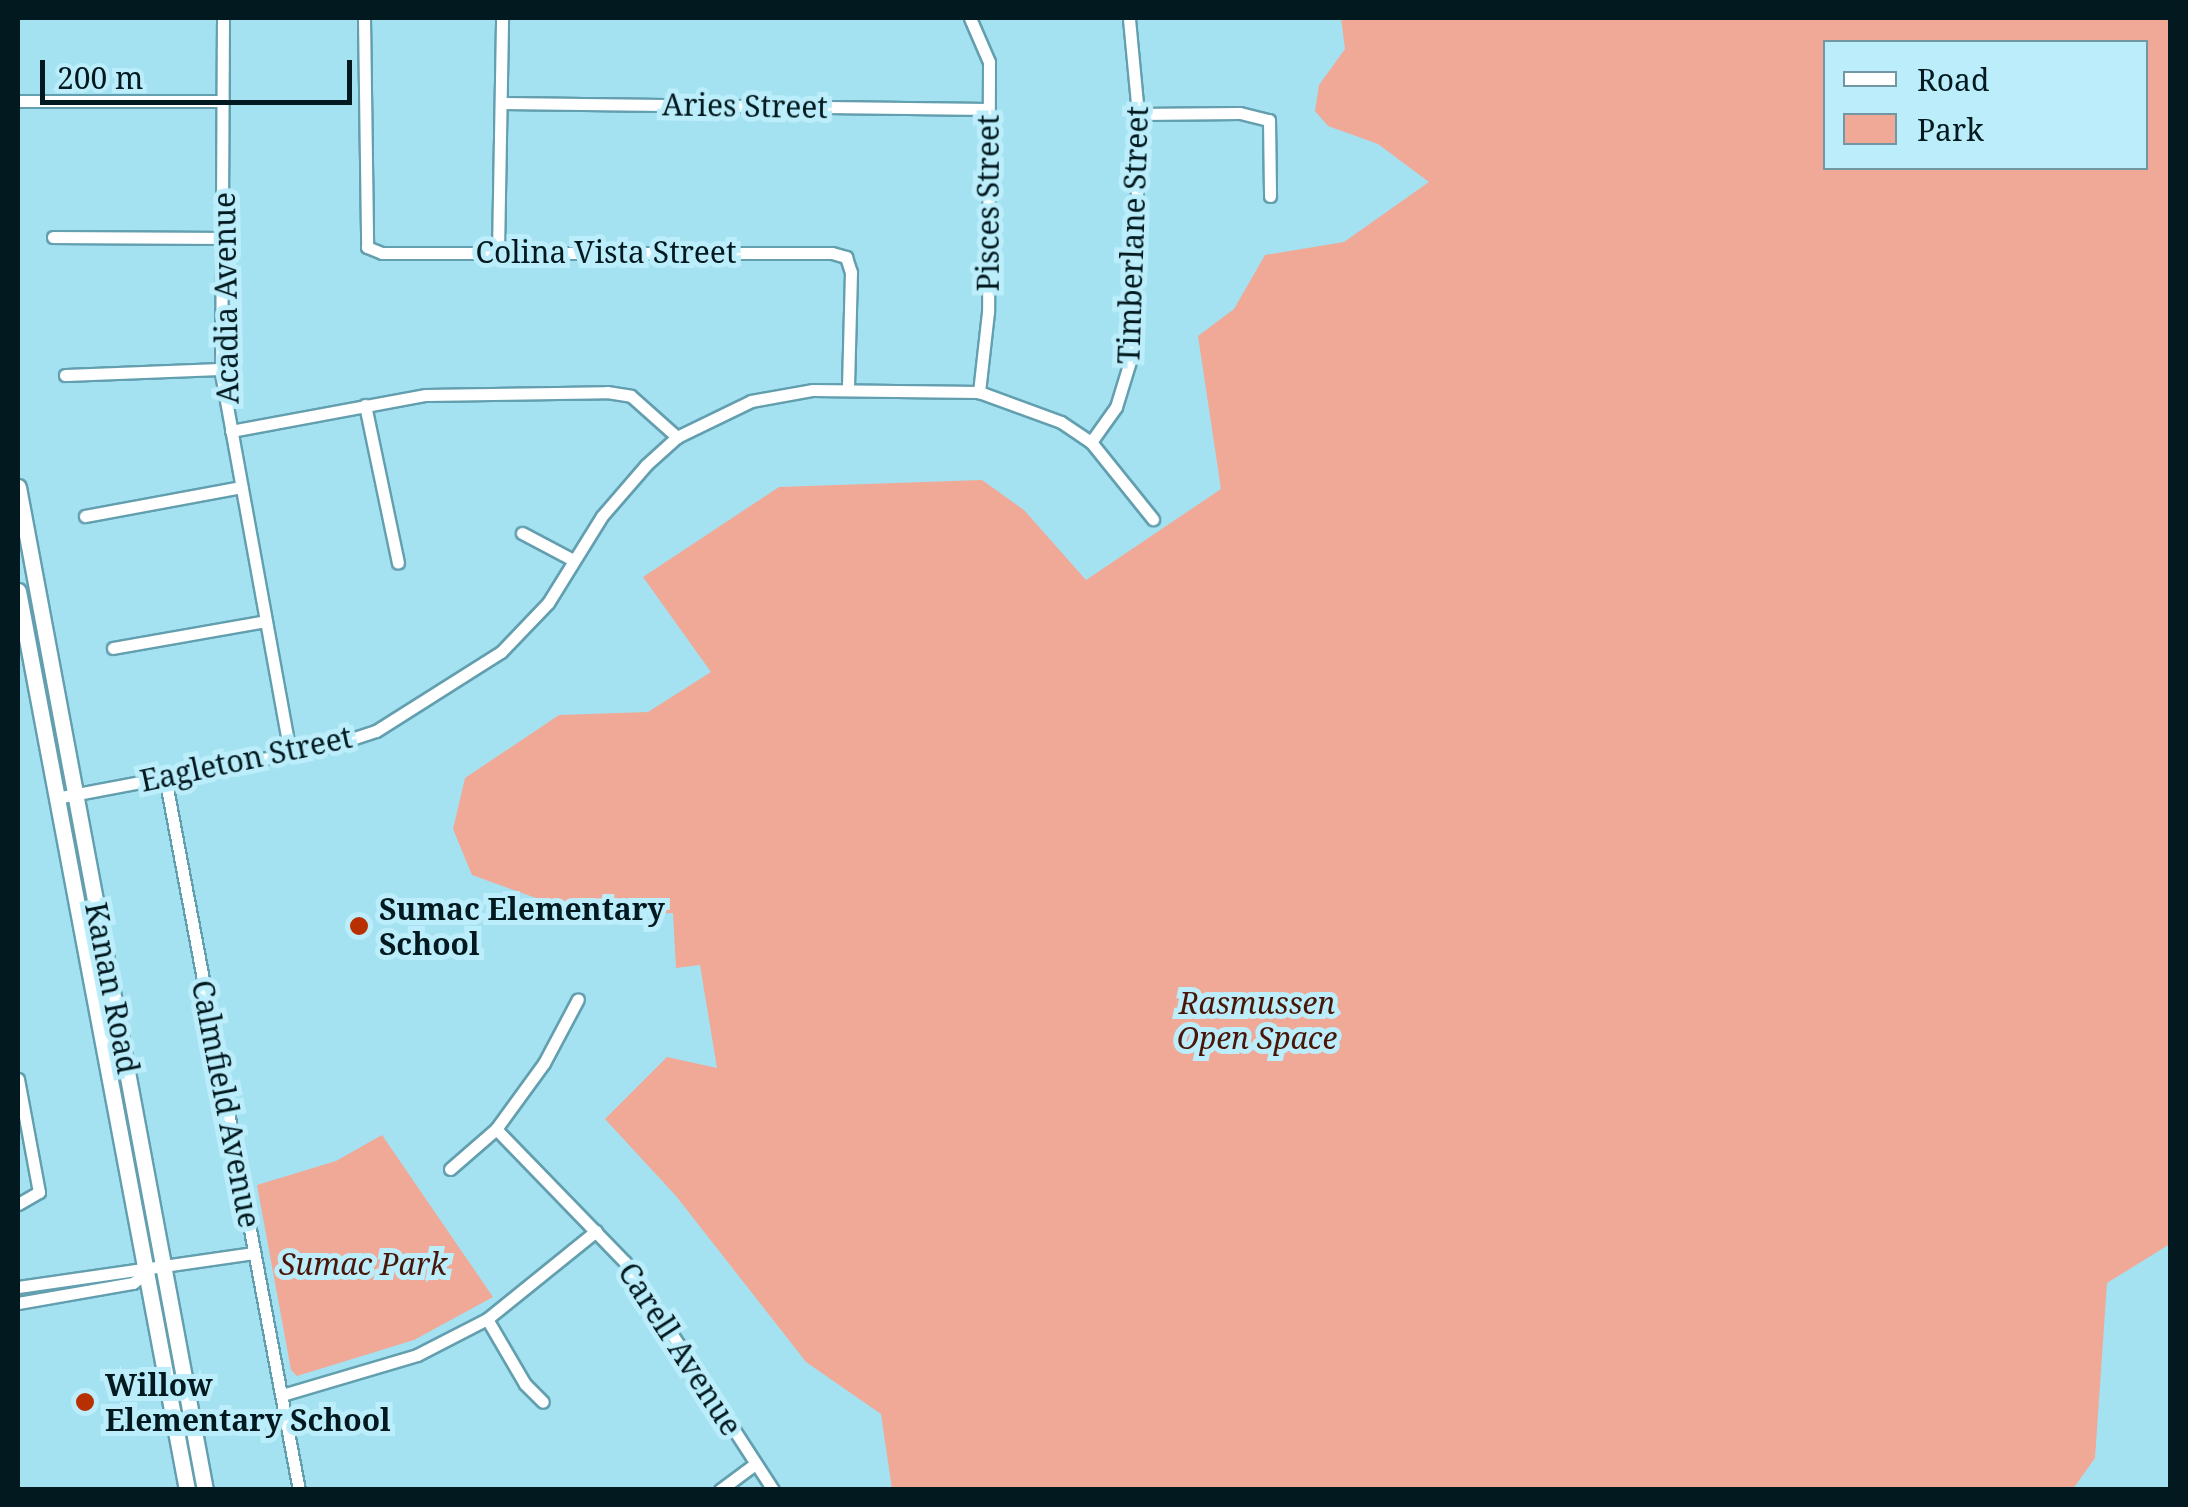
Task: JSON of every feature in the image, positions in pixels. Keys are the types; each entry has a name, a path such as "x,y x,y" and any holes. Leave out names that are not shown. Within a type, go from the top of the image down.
{"main road":[{"name":"Kanan Road","path":"18,487 205,1490"},
{"name":"Kanan Road","path":"18,590 187,1490"}],"street":[{"name":"Acadia Avenue","path":"223,18 222,369 290,752"},
{"name":"Colina Vista Street","path":"364,18 368,247 382,253 846,257 852,272 848,390"},
{"path":"498,252 502,18"},
{"name":"Pisces Street","path":"970,18 985,42 988,108 988,312 978,392"},
{"name":"Timberlane Street","path":"1091,442 1116,407 1135,345 1138,114 1130,18"},
{"path":"18,101 223,102"},
{"name":"Aries Street","path":"501,104 988,108"},
{"path":"1138,114 1240,113 1268,120 1270,196"},
{"path":"53,237 223,238"},
{"path":"65,375 222,369"},
{"name":"Eagleton Street","path":"56,798 376,731 500,652 548,603 602,516 677,437 751,401 848,390 978,392 1061,422 1091,442 1154,518"},
{"path":"230,431 443,394 607,392 630,396 677,437"},
{"path":"365,405 398,563"},
{"path":"85,516 241,488"},
{"path":"522,533 573,560"},
{"path":"113,648 266,621"},
{"name":"Calmfield Avenue","path":"164,777 299,1490"},
{"path":"450,1169 496,1128 544,1063 578,999"},
{"path":"18,1079 38,1177 35,1199 18,1204"},
{"name":"Carell Avenue","path":"496,1128 596,1231 672,1326 773,1490"},
{"path":"282,1396 417,1355 487,1319 596,1231"},
{"path":"18,1288 130,1269 146,1273 254,1254"},
{"path":"18,1303 133,1283 146,1273"},
{"path":"487,1319 525,1384 544,1402"},
{"path":"720,1490 755,1464"}],"green space":[{"name":"Rasmussen Open Space","path":"1341,18 2170,18 2170,1244 2107,1283 2095,1458 2073,1489 892,1489 881,1414 806,1362 676,1196 605,1119 667,1057 717,1068 700,965 676,968 673,913 616,915 558,906 472,875 453,829 465,778 559,715 648,712 711,672 643,577 779,487 982,480 1024,510 1086,580 1221,489 1198,336 1234,309 1265,255 1344,242 1429,182 1378,144 1328,126 1315,111 1319,85 1345,49"},
{"name":"Sumac Park","path":"382,1135 493,1297 414,1340 297,1376 291,1370 257,1185 336,1161"}],"place":[{"name":"Sumac Elementary School","path":"359,926"},
{"name":"Willow Elementary School","path":"85,1402"}]}
